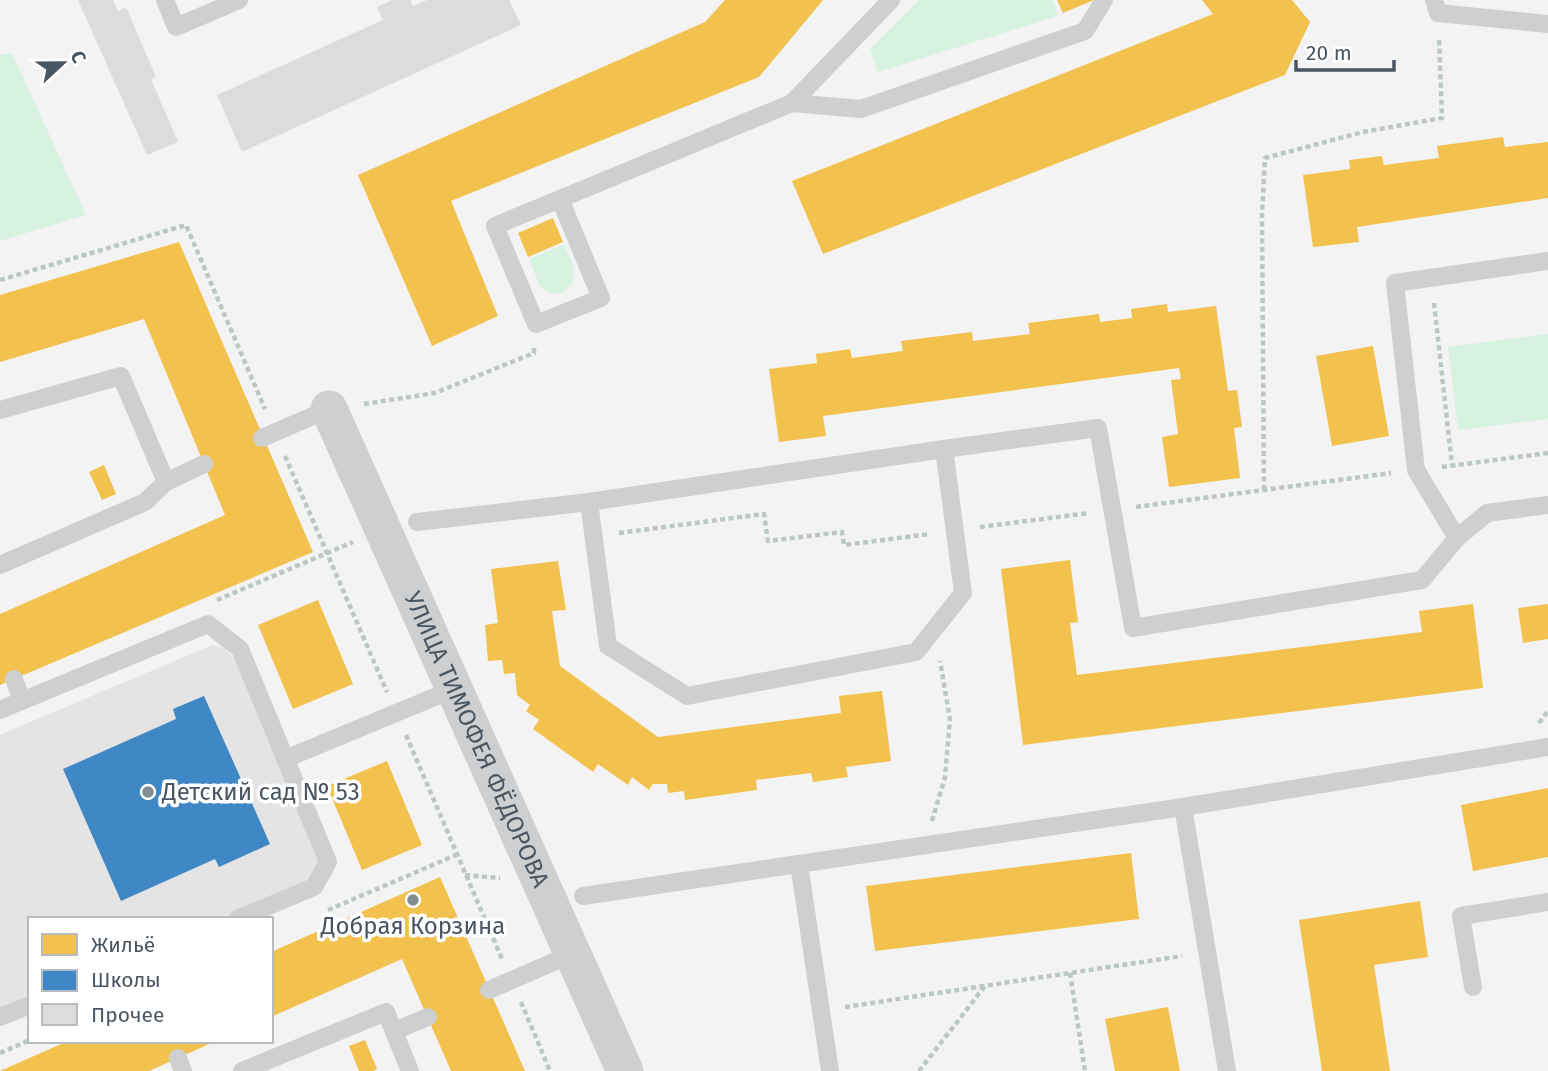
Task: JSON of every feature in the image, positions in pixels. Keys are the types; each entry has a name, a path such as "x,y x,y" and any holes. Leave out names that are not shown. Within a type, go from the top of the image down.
{"street":[{"name":"УЛИЦА ТИМОФЕЯ ФЁДОРОВА","path":"329,409 625,1071"}],"lane":[{"path":"165,0 176,27 239,0"},
{"path":"560,199 600,298 536,324 495,226 560,199 792,103 891,0"},
{"path":"792,103 861,109 1085,31 1104,0"},
{"path":"1436,7 1548,23"},
{"path":"1457,538 1416,470 1395,283 1548,261"},
{"path":"0,410 121,376 166,482"},
{"path":"262,438 329,409"},
{"path":"417,522 589,502 1098,428 1133,628 1422,580 1457,538 1487,513 1548,505"},
{"path":"589,502 608,646 687,696 916,652 962,593 944,449"},
{"path":"0,565 145,502 166,482 204,464"},
{"path":"0,710 208,624 240,649 328,862 314,887 242,917"},
{"path":"14,679 22,701"},
{"path":"285,759 454,689"},
{"path":"583,896 1183,807 1548,747"},
{"path":"1183,807 1227,1071"},
{"path":"799,864 830,1071"},
{"path":"1473,987 1461,916 1548,902"},
{"path":"489,990 572,954"},
{"path":"0,1017 28,1006"},
{"path":"242,1071 386,1012 411,1071"},
{"path":"394,1031 428,1017"}],"path":[{"path":"1264,490 1262,215 1265,158 1363,132 1442,118 1436,7"},
{"path":"0,280 186,225 270,420"},
{"path":"1432,278 1452,465"},
{"path":"329,409 435,393 534,353 536,324"},
{"path":"1112,510 1548,453"},
{"path":"594,536 764,514 768,541 842,532 844,545 1074,515"},
{"path":"924,845 945,777 950,719 935,628"},
{"path":"321,913 456,855"},
{"path":"465,875 512,880"},
{"path":"821,1010 1207,952"},
{"path":"1070,973 1084,1071"},
{"path":"919,1071 986,985"},
{"path":"519,999 550,1071"},
{"path":"0,1053 28,1041"}],"shaded area":[{"name":"Детский сад № 53","path":"212,645 225,649 241,665 320,850 321,869 311,880 224,917 28,917 28,999 0,1011 0,735"}],"green space":[{"path":"919,0 1053,0 1058,16 878,72 870,49"},
{"path":"12,53 86,215 0,241 0,55"},
{"path":"564,244 574,268 573,282 562,293 549,293 540,286 529,259"},
{"path":"1548,334 1548,419 1458,430 1448,347"}],"building: Жильё":[{"path":"725,0 823,0 759,77 451,201 498,316 432,346 358,175 705,22"},
{"path":"1057,0 1094,0 1063,13"},
{"path":"1202,0 1292,0 1310,22 1285,75 823,254 792,181 1213,14"},
{"path":"1503,137 1505,147 1548,142 1548,198 1357,227 1359,242 1313,247 1303,175 1350,169 1349,160 1382,156 1384,165 1439,158 1437,146"},
{"path":"553,218 563,242 528,257 518,233"},
{"path":"179,242 313,552 0,685 0,614 225,515 144,319 0,362 0,295"},
{"path":"1167,304 1168,312 1216,306 1228,391 1237,390 1242,427 1234,428 1240,478 1169,487 1162,437 1178,434 1171,380 1181,379 1179,368 823,416 826,436 779,442 769,369 817,363 816,354 850,349 852,358 903,351 901,341 972,332 973,341 1030,334 1028,323 1099,314 1100,322 1132,318 1131,309"},
{"path":"1373,346 1389,436 1332,446 1316,356"},
{"path":"104,465 116,494 102,500 89,472"},
{"path":"1070,560 1078,622 1070,623 1077,675 1422,632 1419,611 1473,604 1483,688 1023,745 1001,569"},
{"path":"558,561 566,610 552,611 560,666 658,737 841,713 839,696 882,691 891,761 846,767 848,777 813,782 811,773 756,780 757,790 685,800 684,791 668,793 667,784 653,784 649,790 632,777 628,785 598,764 593,772 533,729 539,720 526,711 530,705 517,695 515,673 504,674 502,660 488,661 485,625 498,623 491,569"},
{"path":"318,600 353,684 293,709 258,625"},
{"path":"1548,604 1548,639 1523,643 1518,608"},
{"path":"387,761 422,845 362,870 327,786"},
{"path":"1548,788 1548,857 1473,871 1461,805"},
{"path":"1131,853 1139,919 875,951 866,886"},
{"path":"440,877 525,1071 451,1071 402,959 273,1016 273,951"},
{"path":"1420,901 1428,957 1374,965 1390,1071 1322,1071 1299,920"},
{"path":"1168,1007 1180,1071 1115,1071 1105,1019"},
{"path":"365,1040 377,1069 373,1071 359,1071 349,1046"},
{"path":"63,1043 212,1043 149,1071 0,1071"}],"building: Школы":[{"path":"204,696 270,844 219,867 215,859 121,901 63,769 176,719 173,709"}],"building: Прочее":[{"path":"78,0 113,0 118,11 126,7 156,77 151,79 178,142 147,155"},
{"path":"392,0 410,0 413,6 427,0 509,0 521,25 242,152 217,95 383,20 377,7"}],"place":[{"name":"Детский сад № 53","path":"148,792"},
{"name":"Добрая Корзина","path":"413,900"}]}
